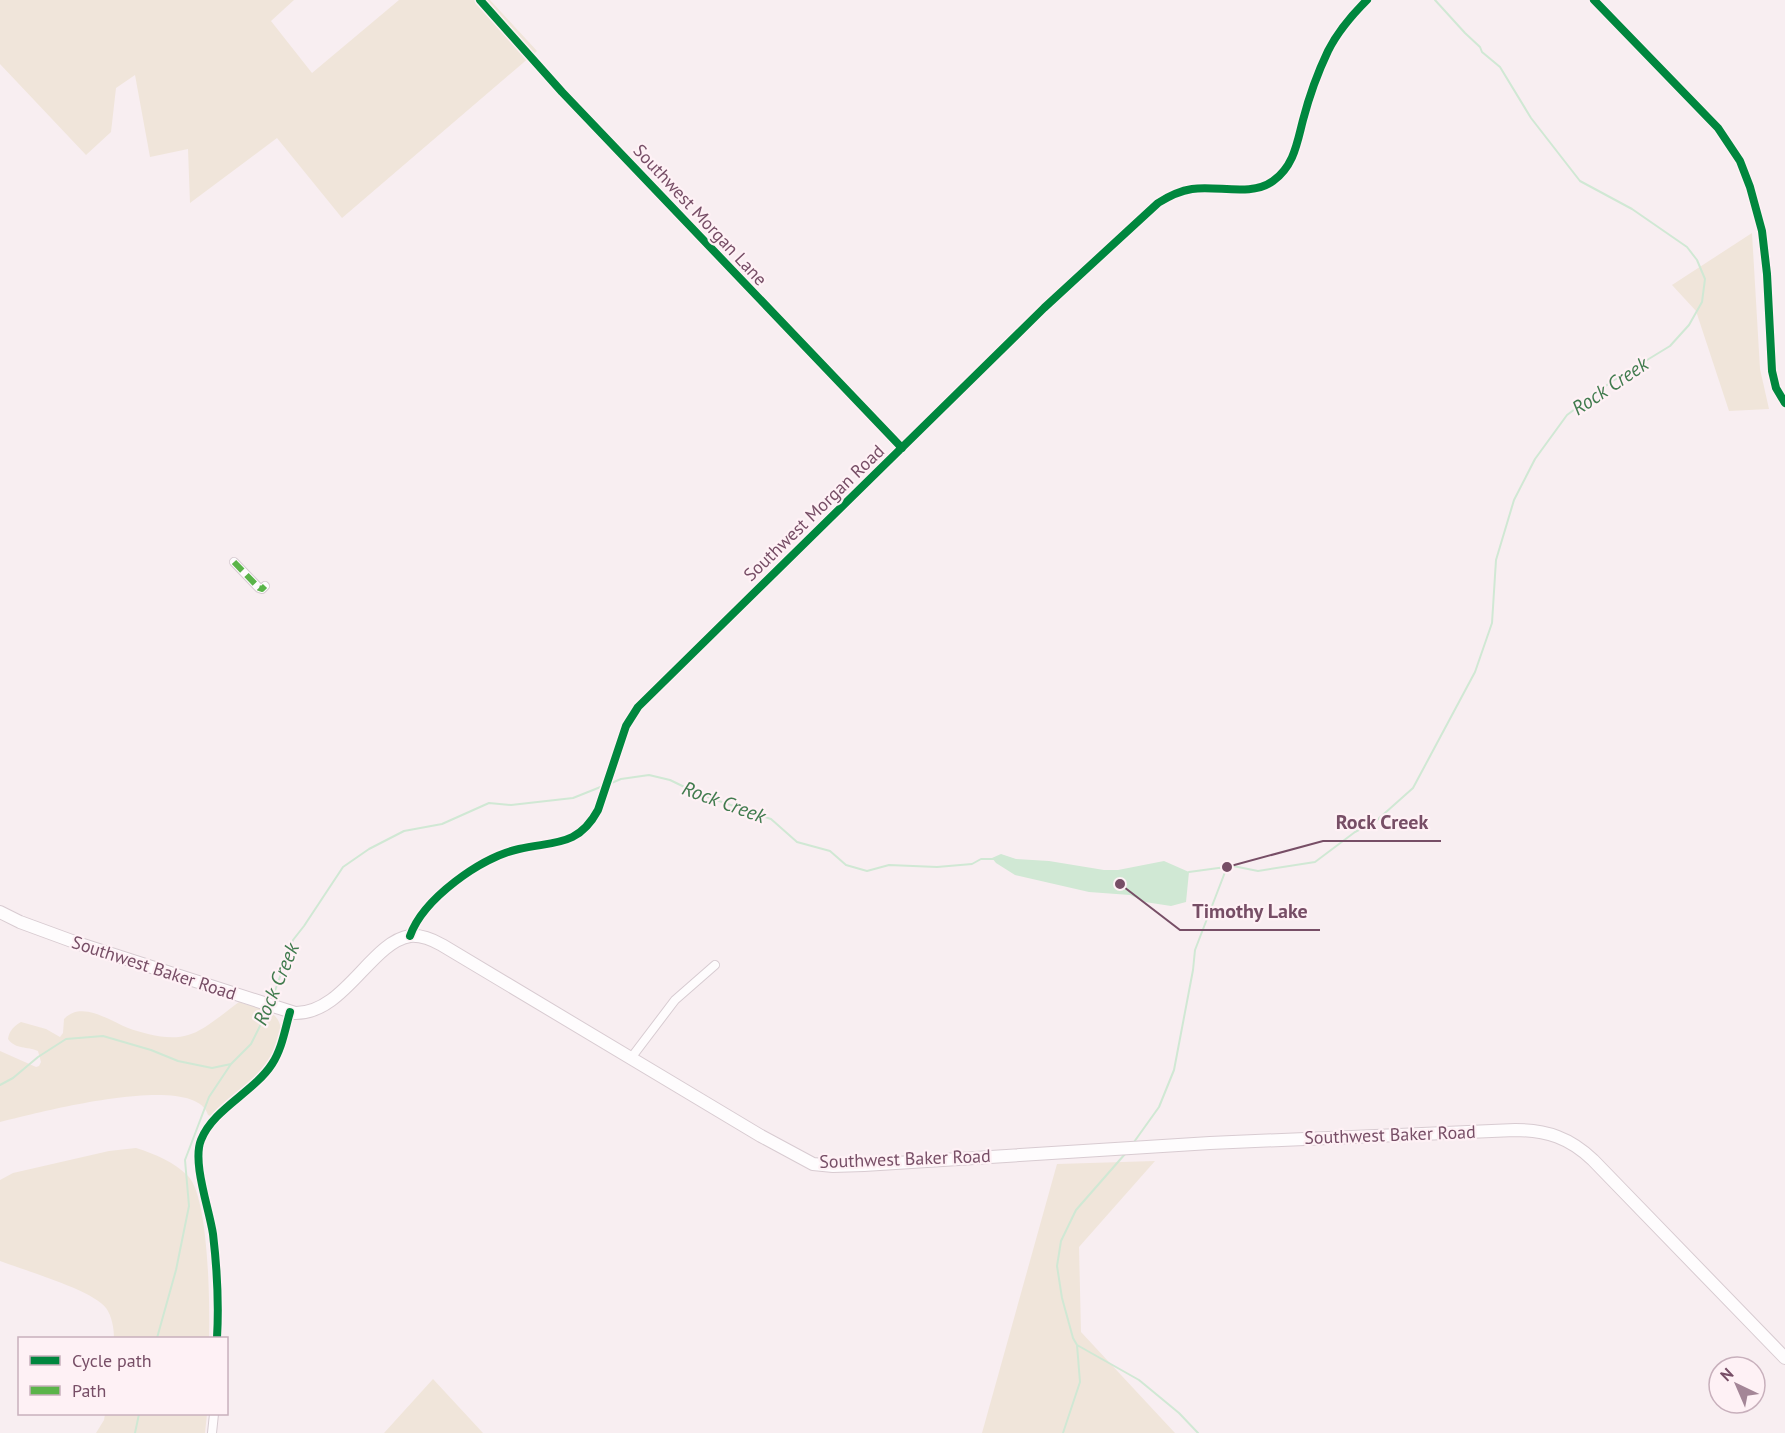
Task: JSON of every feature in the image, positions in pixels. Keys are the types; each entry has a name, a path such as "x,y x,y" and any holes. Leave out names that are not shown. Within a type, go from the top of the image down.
{"main road":[{"name":"Southwest Baker Road","path":"0,912 20,922 80,944 290,1012"},
{"path":"290,1012 304,1012 331,1000 386,948 410,936"},
{"name":"Southwest Baker Road","path":"410,936 424,938 442,945 794,1155 813,1164 826,1166 1265,1141 1515,1130 1548,1132 1568,1141 1593,1160 1785,1358"}],"street":[{"name":"Southwest Morgan Lane","path":"480,0 562,92 902,448"},
{"name":"Southwest Morgan Road","path":"410,936 414,924 424,912 454,883 483,862 518,849 563,841 581,832 598,810 626,726 638,707 1044,308 1158,202 1171,195 1194,189 1257,187 1270,183 1281,175 1293,157 1300,139 1303,120 1329,50 1348,19 1367,0"},
{"path":"1594,0 1718,128 1740,161 1762,231 1767,274 1772,371 1776,388 1785,403"},
{"path":"234,562 259,588 262,589 265,586"},
{"path":"631,1058 675,1000 715,965"},
{"path":"218,1337 213,1233 198,1164 199,1146 210,1124 253,1085 272,1064 279,1051 290,1012"},
{"path":"212,1433 214,1415"}],"shaded area":[{"path":"0,0 294,0 271,21 312,73 399,0 490,0 537,51 342,218 277,138 190,203 188,149 150,157 135,75 116,88 111,132 86,155 0,64"},
{"path":"1752,233 1760,369 1769,409 1729,411 1696,311 1672,285"},
{"path":"1001,854 1016,859 1049,861 1104,870 1118,870 1164,861 1189,872 1186,902 1171,906 1145,902 1130,895 1089,892 1015,875 992,858"},
{"path":"239,1002 274,1015 280,1027 279,1040 272,1055 247,1085 210,1116 197,1102 175,1096 145,1095 77,1104 0,1122 0,1051 36,1067 41,1062 38,1051 18,1046 8,1039 12,1029 21,1022 46,1029 60,1037 63,1033 64,1019 79,1011 105,1017 142,1032 158,1036 181,1037 201,1030"},
{"path":"136,1148 157,1156 188,1176 195,1188 207,1253 209,1337 114,1337 110,1315 99,1301 73,1288 0,1261 0,1180 13,1173 109,1151"},
{"path":"1155,1161 1079,1247 1081,1332 1175,1433 982,1433 1057,1164"},
{"path":"433,1379 483,1433 384,1433"},
{"path":"105,1415 207,1415 205,1433 96,1433"}],"waterway":[{"name":"Rock Creek","path":"1189,872 1233,866 1258,871 1315,862 1355,832 1376,821 1413,788 1475,672 1492,623 1496,560 1514,500 1535,459 1567,415 1611,382 1670,346 1689,325 1702,302 1705,279 1697,260 1687,247 1632,209 1580,181 1531,118 1500,67 1482,52 1480,47 1435,0"},
{"name":"Rock Creek","path":"609,784 621,779 649,775 670,780 699,794 771,819 797,842 830,851 846,865 867,871 889,865 937,867 972,864 981,859 994,859"},
{"name":"Rock Creek","path":"271,1002 293,940 343,867 369,849 404,831 442,824 489,803 511,805 573,798 603,786"},
{"path":"1134,1142 1159,1107 1174,1070 1195,950 1227,867"},
{"name":"Rock Creek","path":"157,1337 176,1270 189,1206 185,1160 209,1097 231,1064 251,1044 268,1010"},
{"path":"0,1085 66,1039 103,1036 151,1050 178,1061 212,1068 231,1064"},
{"path":"1063,1433 1080,1382 1077,1345 1062,1298 1057,1266 1061,1241 1076,1210 1125,1154"},
{"path":"1077,1345 1139,1380 1179,1413 1198,1433"},
{"name":"Rock Creek","path":"135,1433 139,1415"}],"marked path":[{"path":"234,562 259,588 262,589 265,586"}],"cycle path":[{"path":"480,0 562,92 902,448"},
{"path":"410,936 427,908 440,894 471,870 504,854 554,843 582,831 598,810 626,726 638,707 1044,308 1158,203 1174,194 1192,189 1244,190 1264,186 1280,175 1294,154 1311,94 1328,51 1336,37 1367,0"},
{"path":"1594,0 1718,128 1740,161 1762,231 1767,274 1772,371 1776,388 1785,403"},
{"path":"217,1337 217,1273 213,1234 200,1173 201,1140 215,1119 255,1083 272,1064 281,1045 290,1012"}],"place":[{"name":"Rock Creek","path":"1227,867"},
{"name":"Timothy Lake","path":"1120,884"}]}
